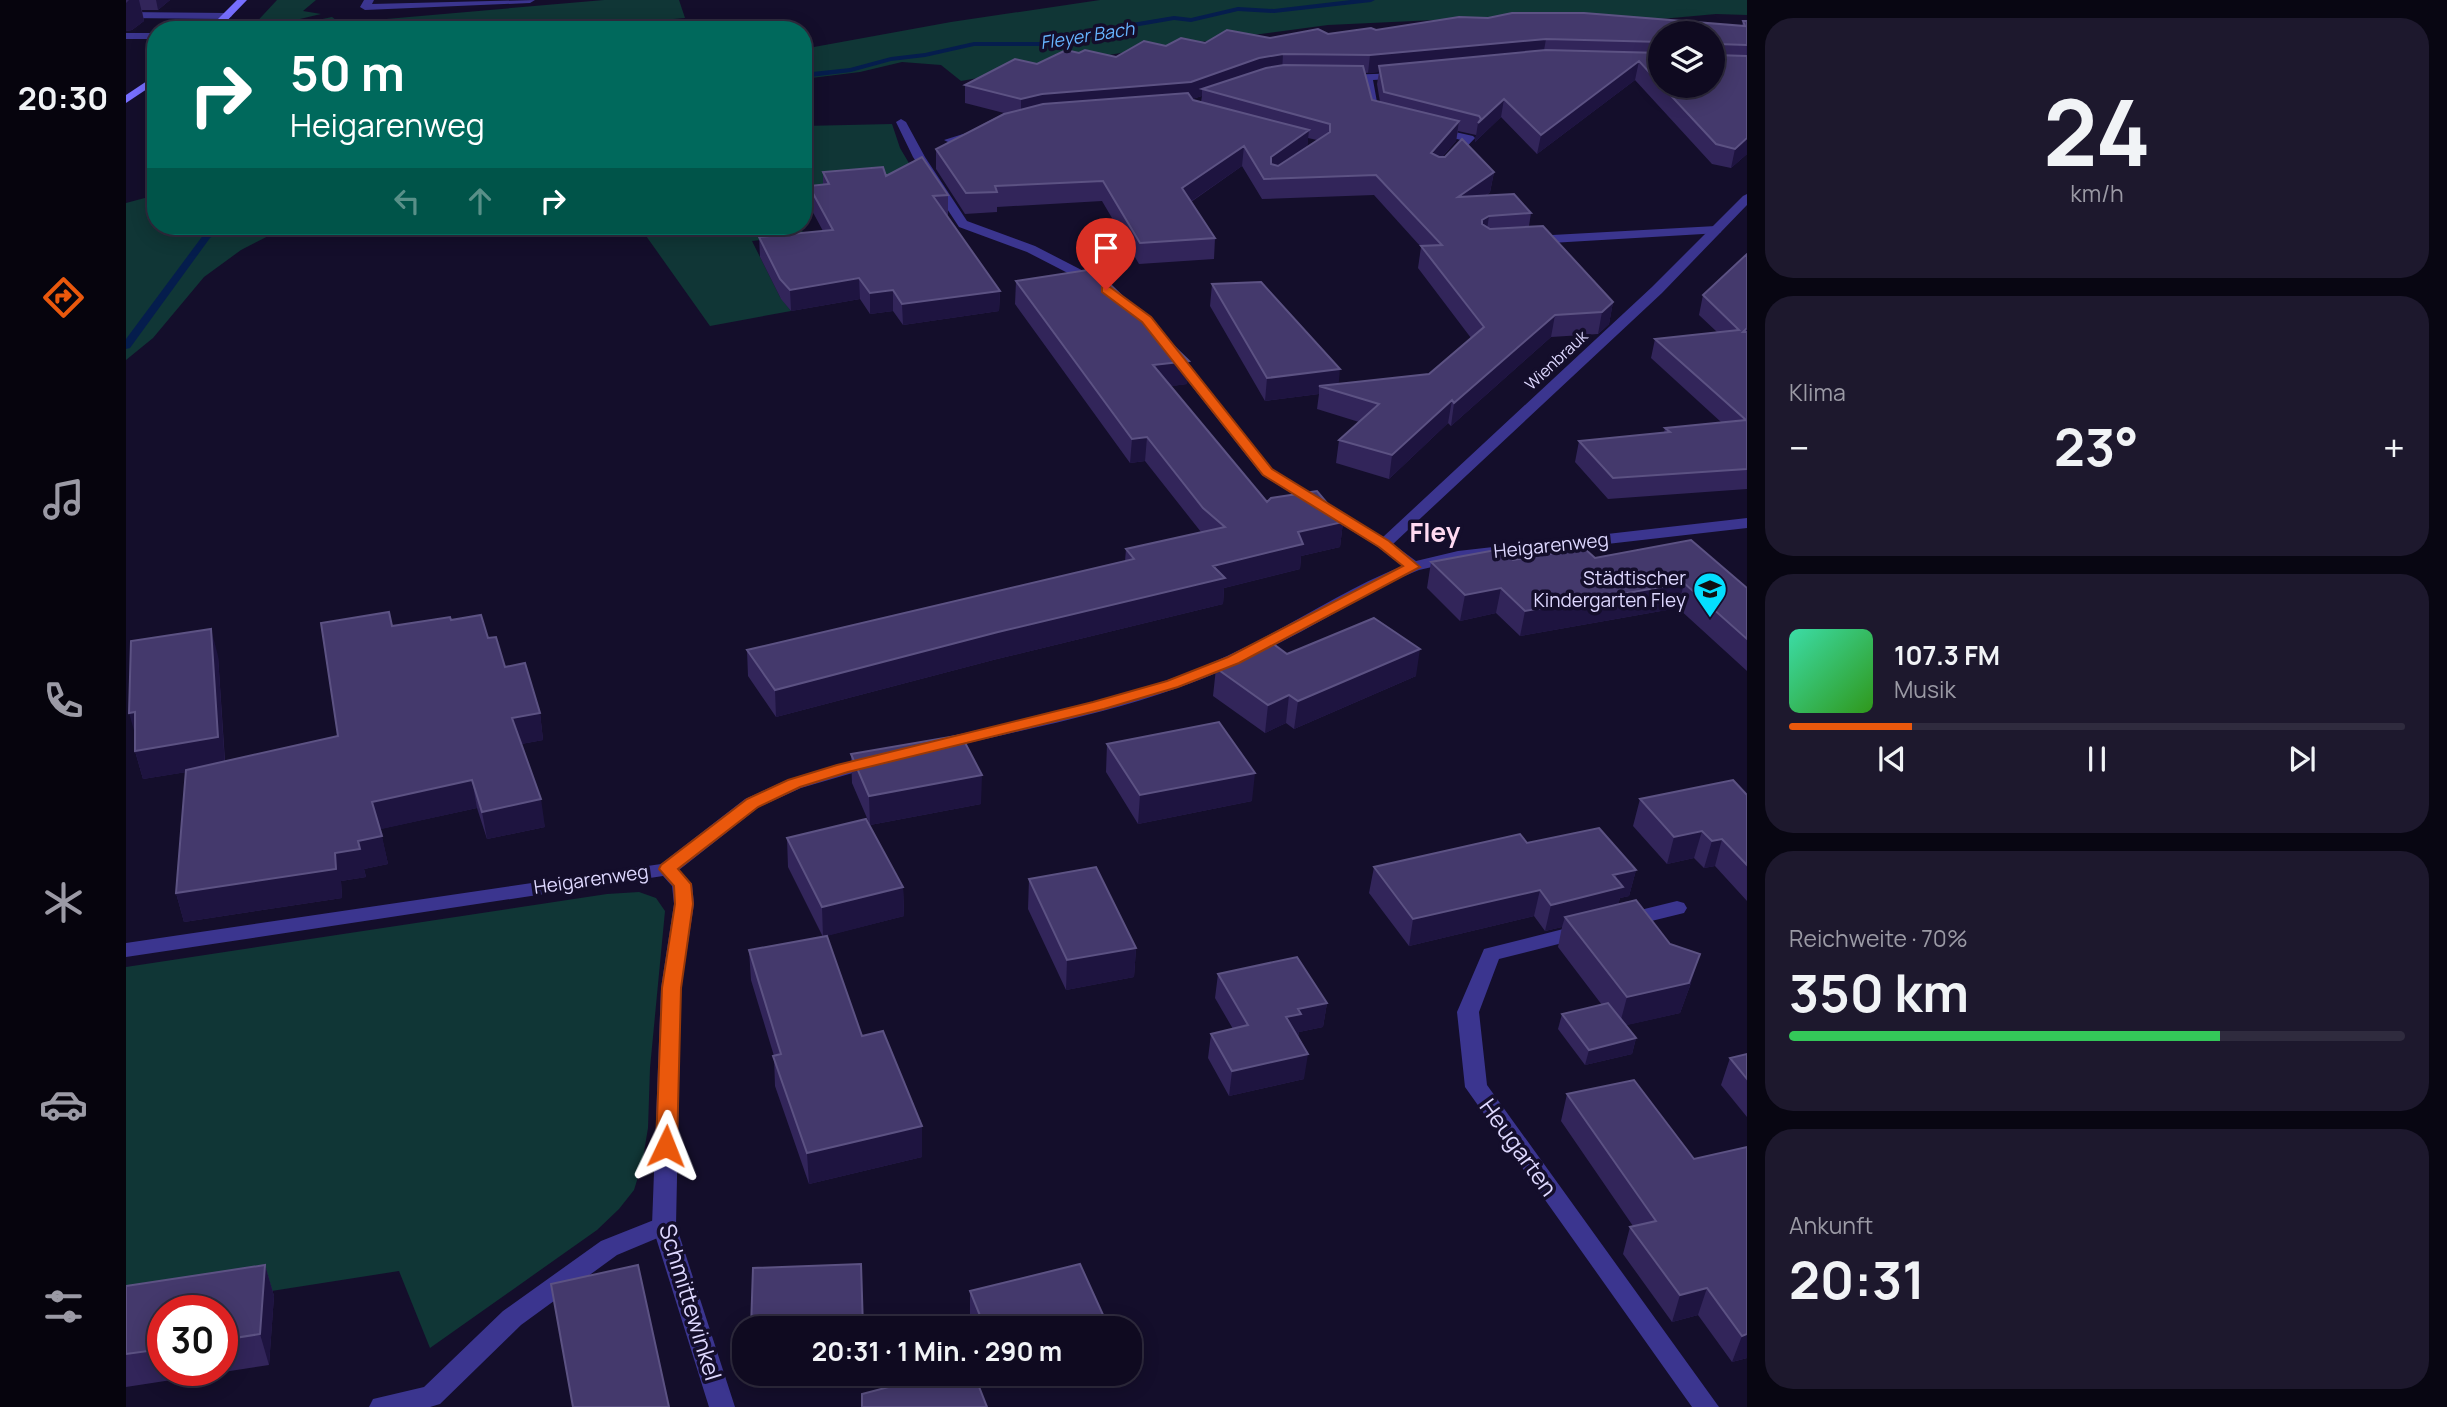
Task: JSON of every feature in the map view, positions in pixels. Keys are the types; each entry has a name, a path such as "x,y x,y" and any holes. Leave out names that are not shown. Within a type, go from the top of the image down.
{"street":[{"path":"222,21 242,0"},
{"path":"369,0 365,8 530,0"},
{"path":"126,15 227,16"},
{"path":"126,36 147,36"},
{"path":"1334,78 1368,79 1408,75"},
{"path":"1368,79 1374,115 1387,118"},
{"path":"126,100 147,85"},
{"path":"901,122 919,157 964,225 1031,248 1086,275 1106,290"},
{"path":"1415,125 1469,138 1445,163"},
{"path":"950,140 992,129"},
{"name":"Wienbrauk","path":"1384,544 1657,290 1747,198"},
{"path":"1514,242 1716,230"},
{"path":"1164,341 1267,472 1384,544 1413,567"},
{"name":"Heigarenweg","path":"923,749 1098,706 1173,684 1233,660 1413,567 1458,556 1747,523"},
{"name":"Heigarenweg","path":"126,950 667,869 752,803 794,784 896,755"},
{"name":"Schmittewinkel","path":"667,869 682,884 684,904 671,988 664,1225 722,1407"},
{"name":"Heugarten","path":"1677,908 1491,954 1468,1012 1476,1087 1706,1407"},
{"path":"382,1407 431,1396 523,1310 609,1248 664,1225"}],"green space":[{"path":"277,0 316,0 303,11 321,14 291,21 257,21"},
{"path":"604,0 679,0 685,18 650,21 363,21"},
{"path":"1100,0 1747,0 1747,15 1716,14 1661,19 1544,15 1328,25 1132,51 961,81 941,65 902,62 860,72 812,78 812,47 951,22"},
{"path":"332,17 337,21 313,21"},
{"path":"892,124 900,148 916,175 812,186 812,126"},
{"path":"147,197 147,235 270,235 241,250 204,277 153,338 126,360 126,203"},
{"path":"645,235 804,235 752,241 780,297 791,311 710,326"},
{"path":"639,892 656,898 665,911 650,1068 648,1128 642,1164 634,1190 597,1230 430,1348 399,1271 238,1296 147,1295 147,1311 126,1314 126,967 607,894"}],"building":[{"path":"1512,13 1584,13 1683,21 1648,21 1648,42 1546,39 1370,55 1283,54 1259,58 1191,82 1042,94 1021,99 965,85 1015,59 1037,64 1066,50 1079,53 1085,50 1116,57 1144,41 1166,46 1181,38 1205,43 1227,30 1270,38 1318,29 1328,34 1371,28 1376,30 1459,17 1488,18"},
{"path":"1743,21 1747,21 1747,45 1725,44 1725,24 1745,26"},
{"path":"1546,50 1648,53 1648,71 1639,61 1541,135 1504,99 1478,123 1481,119 1479,116 1384,92 1379,66"},
{"path":"1725,55 1747,56 1747,138 1735,149 1716,144 1673,98 1725,98"},
{"path":"1284,65 1363,66 1372,100 1459,121 1431,153 1445,157 1462,139 1494,172 1458,197 1514,194 1531,213 1489,216 1482,220 1482,224 1490,229 1543,226 1613,302 1602,312 1555,315 1454,403 1452,400 1392,455 1339,440 1379,404 1319,386 1429,374 1484,327 1421,246 1442,245 1376,175 1264,179 1244,146 1182,188 1215,238 1140,243 1103,181 995,186 997,192 966,193 936,149 1004,114 1043,104 1188,93 1193,100 1309,130 1271,157 1271,164 1278,166 1330,132 1330,124 1202,89 1266,68"},
{"path":"922,157 948,195 933,196 1000,291 902,304 893,290 870,293 859,278 790,290 780,279 759,237 812,235 812,232 833,230 812,192 812,186 829,184 823,172 883,167 886,176"},
{"path":"1747,254 1747,328 1743,332 1747,332 1747,469 1613,478 1579,441 1670,432 1665,428 1746,420 1655,339 1739,330 1703,295"},
{"path":"1094,269 1189,361 1153,365 1267,502 1271,498 1317,491 1343,522 1298,532 1303,544 1213,566 1225,578 998,632 775,690 747,650 1134,559 1126,549 1225,527 1203,508 1147,437 1132,439 1016,281"},
{"path":"1261,282 1340,369 1267,378 1212,284"},
{"path":"1691,540 1747,588 1747,639 1684,583 1525,611 1501,588 1465,595 1431,562 1501,549 1513,560 1584,548 1595,558"},
{"path":"389,612 392,626 481,615 488,638 496,637 505,667 525,663 540,713 512,718 541,799 482,812 472,780 372,802 382,836 358,841 360,849 335,853 336,869 176,893 186,770 338,736 321,623"},
{"path":"1374,618 1420,649 1298,701 1289,695 1268,705 1216,668 1272,643 1287,654"},
{"path":"211,629 218,737 135,751 135,712 129,713 131,641"},
{"path":"1219,722 1255,773 1140,795 1107,744"},
{"path":"961,735 982,775 869,796 851,754"},
{"path":"1733,780 1747,795 1747,865 1722,839 1712,841 1702,831 1674,837 1640,799"},
{"path":"866,819 903,887 822,907 787,838"},
{"path":"1599,828 1636,870 1613,875 1623,887 1551,905 1540,890 1413,919 1374,867 1520,834 1527,843"},
{"path":"1096,867 1136,948 1067,960 1029,879"},
{"path":"1636,900 1670,944 1700,954 1689,983 1627,997 1565,917"},
{"path":"827,936 862,1036 883,1031 922,1126 807,1153 773,1056 781,1054 749,950"},
{"path":"1297,957 1327,1003 1298,1009 1301,1014 1286,1017 1308,1054 1232,1071 1211,1034 1248,1025 1218,974"},
{"path":"1608,1003 1636,1038 1589,1050 1562,1014"},
{"path":"1747,1054 1747,1079 1730,1058"},
{"path":"1634,1080 1694,1159 1747,1147 1747,1334 1742,1336 1707,1288 1680,1295 1630,1227 1656,1221 1567,1094"},
{"path":"861,1264 863,1316 751,1316 753,1268"},
{"path":"1080,1264 1104,1316 980,1316 970,1291"},
{"path":"265,1265 260,1334 238,1337 238,1295 147,1295 147,1351 126,1354 126,1286"},
{"path":"638,1265 669,1407 573,1407 551,1284"},
{"path":"892,1386 979,1386 987,1407 862,1407 862,1394"}],"waterway":[{"name":"Fleyer Bach","path":"812,75 851,70 891,59 925,55 974,44 1043,44 1097,34 1114,28 1174,18 1191,20 1238,9 1274,11 1371,0"},
{"name":"Fleyer Bach","path":"126,346 208,235"}],"place":[{"name":"Städtischer Kindergarten Fley","path":"1710,619"}],"district":[{"name":"Fley","path":"1435,532"}],"route":[{"path":"666,1146 671,988 684,904 682,884 667,869 752,803 794,784 842,768 1098,706 1173,684 1233,660 1389,577 1413,567 1384,544 1267,472 1147,319 1106,290"}]}
